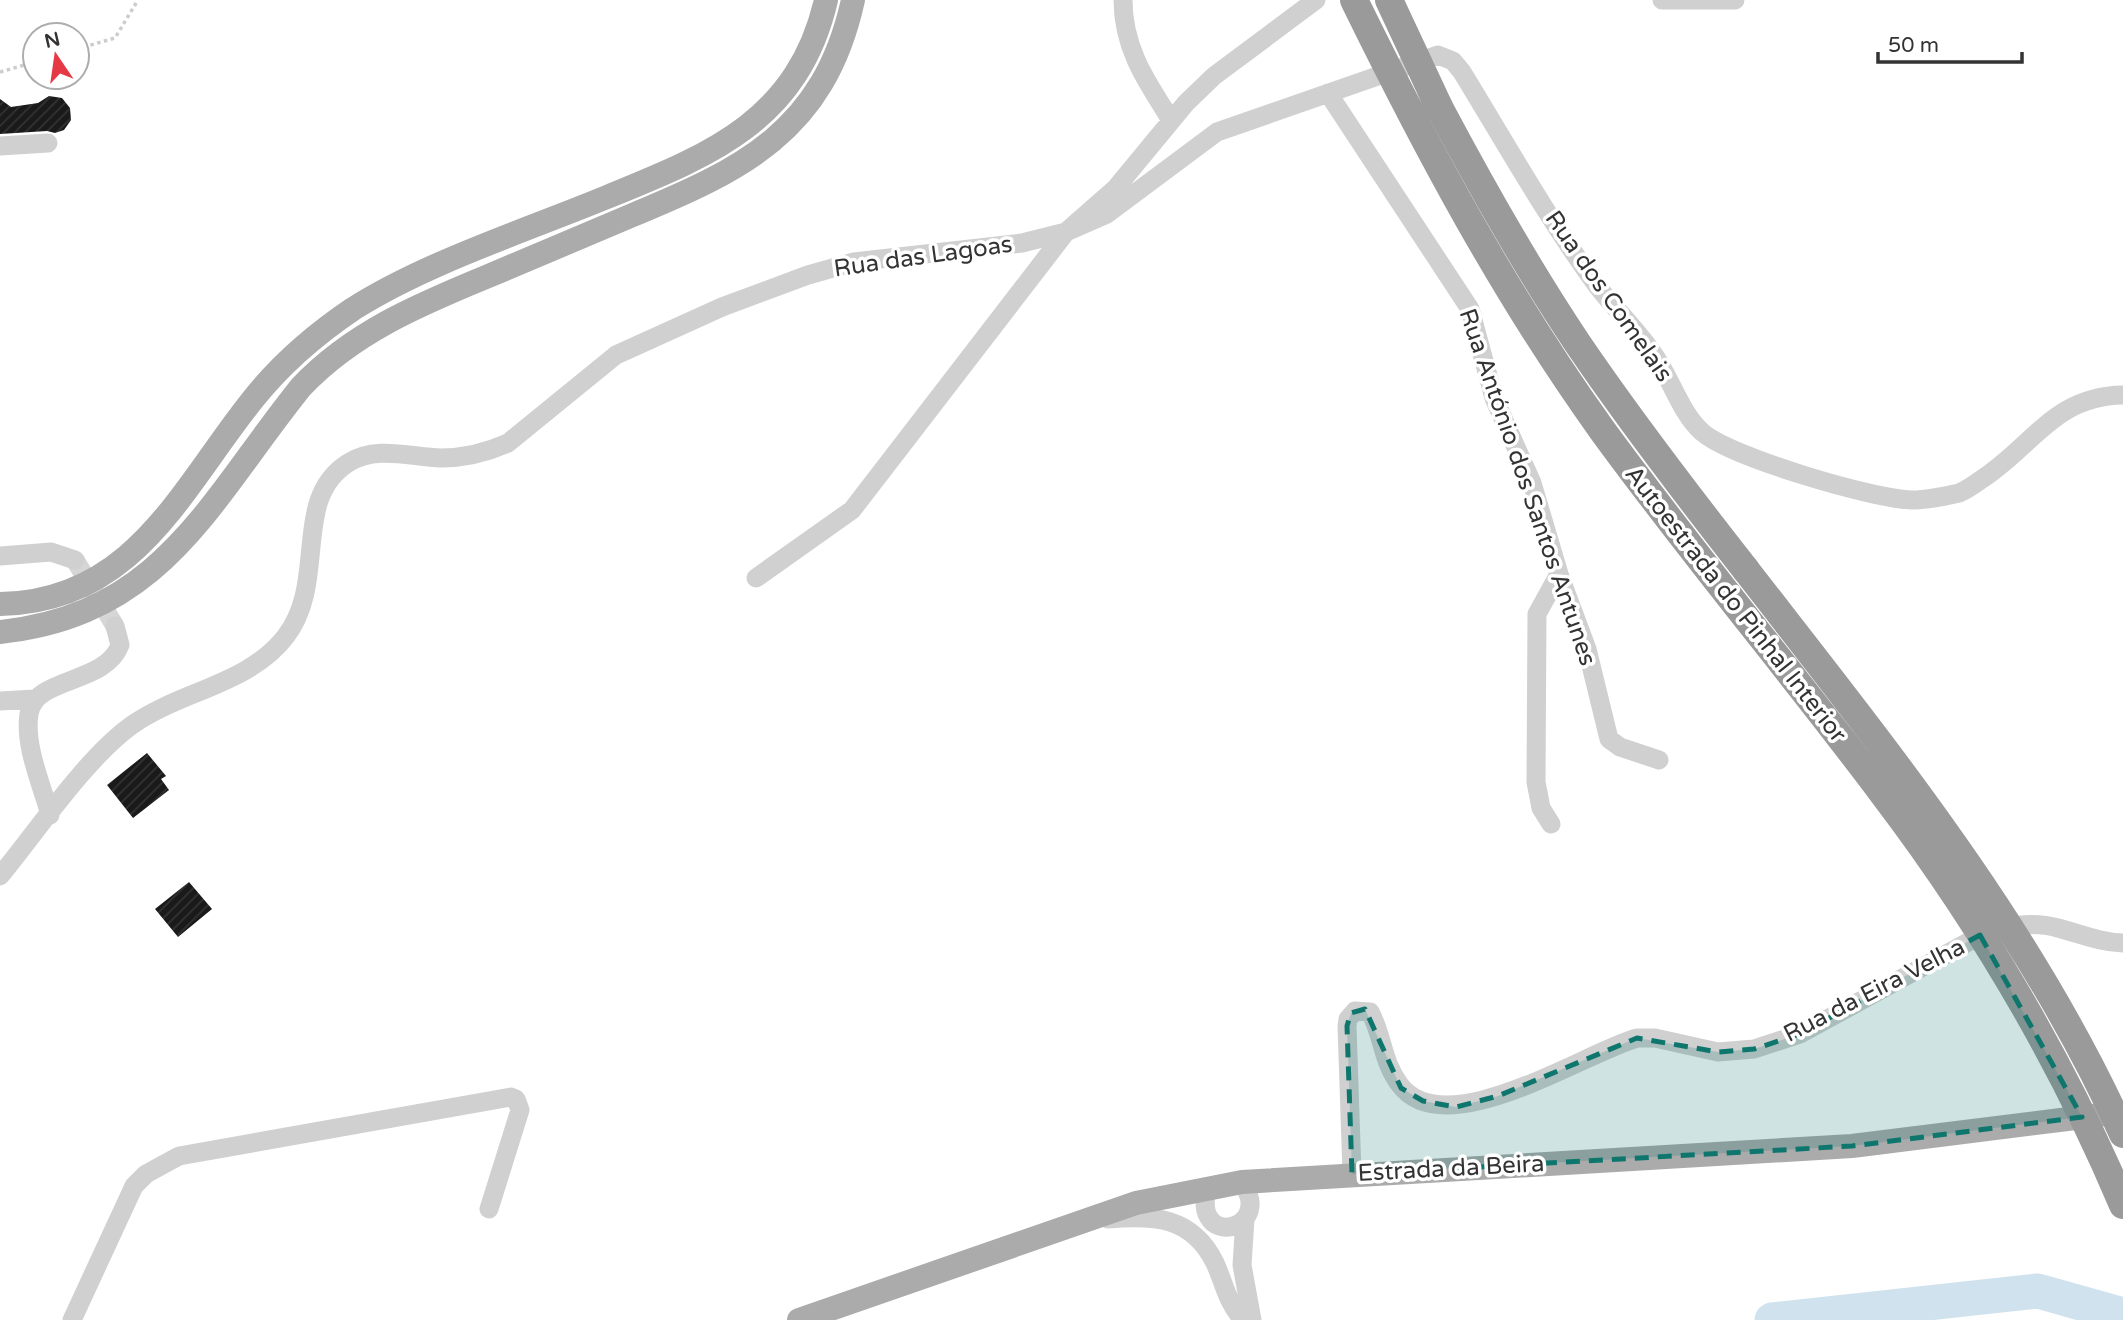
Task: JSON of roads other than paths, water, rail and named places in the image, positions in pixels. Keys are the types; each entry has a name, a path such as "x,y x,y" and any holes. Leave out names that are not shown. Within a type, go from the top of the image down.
{"highway":[{"name":"Autoestrada do Pinhal Interior","path":"1354,0 1456,199 1536,332 1648,492 1886,797 1974,925 2052,1059 2088,1128 2123,1205"},
{"name":"Autoestrada do Pinhal Interior","path":"1388,0 1473,170 1578,343 1669,470 1905,777 1950,841 2034,969 2123,1134"}],"main road":[{"path":"0,604 39,600 66,591 117,564 136,549 172,513 273,376 311,339 355,308 432,270 688,164 741,132 781,94 796,71 817,31 825,0"},
{"path":"0,632 69,619 121,595 148,575 187,536 300,387 326,362 355,341 424,303 702,187 754,156 793,121 827,74 839,49 853,0"},
{"name":"Estrada da Beira","path":"799,1320 1153,1199 1242,1182 1269,1178 1853,1146 2123,1112"}],"street":[{"path":"1123,0 1125,33 1132,54 1171,120"},
{"name":"Rua das Lagoas","path":"0,876 84,773 129,727 153,711 237,675 274,650 287,635 308,592 317,502 326,484 349,462 377,454 444,458 492,450 508,443 607,361 629,347 808,275 854,262 1022,243 1066,232 1115,189 1171,120 1214,76 1316,0"},
{"path":"1662,0 1735,0"},
{"name":"Rua dos Comelais","path":"1066,232 1107,214 1217,132 1438,55 1453,61 1576,256 1659,361 1690,419 1704,434 1758,459 1867,494 1913,500 1962,492 2004,465 2041,426 2083,401 2123,395"},
{"name":"Rua António dos Santos Antunes","path":"1328,93 1470,309 1494,398 1532,482 1559,574 1587,649 1609,739 1620,747 1659,760"},
{"path":"0,146 48,143"},
{"path":"756,578 852,510 1066,232"},
{"path":"0,556 51,552 75,560"},
{"path":"1551,824 1541,808 1536,782 1537,614 1559,574"},
{"path":"50,815 30,734 29,712 35,699 46,691 96,671 112,660 120,645 115,626"},
{"path":"0,701 35,699"},
{"name":"Rua da Eira Velha","path":"1352,1174 1347,1026 1348,1019 1355,1011 1370,1012 1384,1061 1401,1088 1423,1101 1456,1107 1498,1096 1637,1038 1655,1038 1717,1052 1754,1049 1788,1038 1992,929 2021,924 2056,927 2100,942 2123,943"},
{"path":"72,1320 134,1186 146,1174 179,1156 511,1097 516,1099 520,1110 489,1209"},
{"path":"1153,1199 1187,1204 1214,1221 1233,1227 1247,1216 1269,1178"},
{"path":"1242,1182 1250,1203 1242,1265 1252,1320"},
{"path":"1206,1188 1205,1206 1242,1265"},
{"path":"1083,1222 1146,1215 1179,1225 1194,1236 1214,1261 1227,1300 1243,1320"}],"waterway":[{"path":"1772,1320 2038,1291 2123,1315"}],"tunnel":[{"path":"75,560 115,626"}]}
